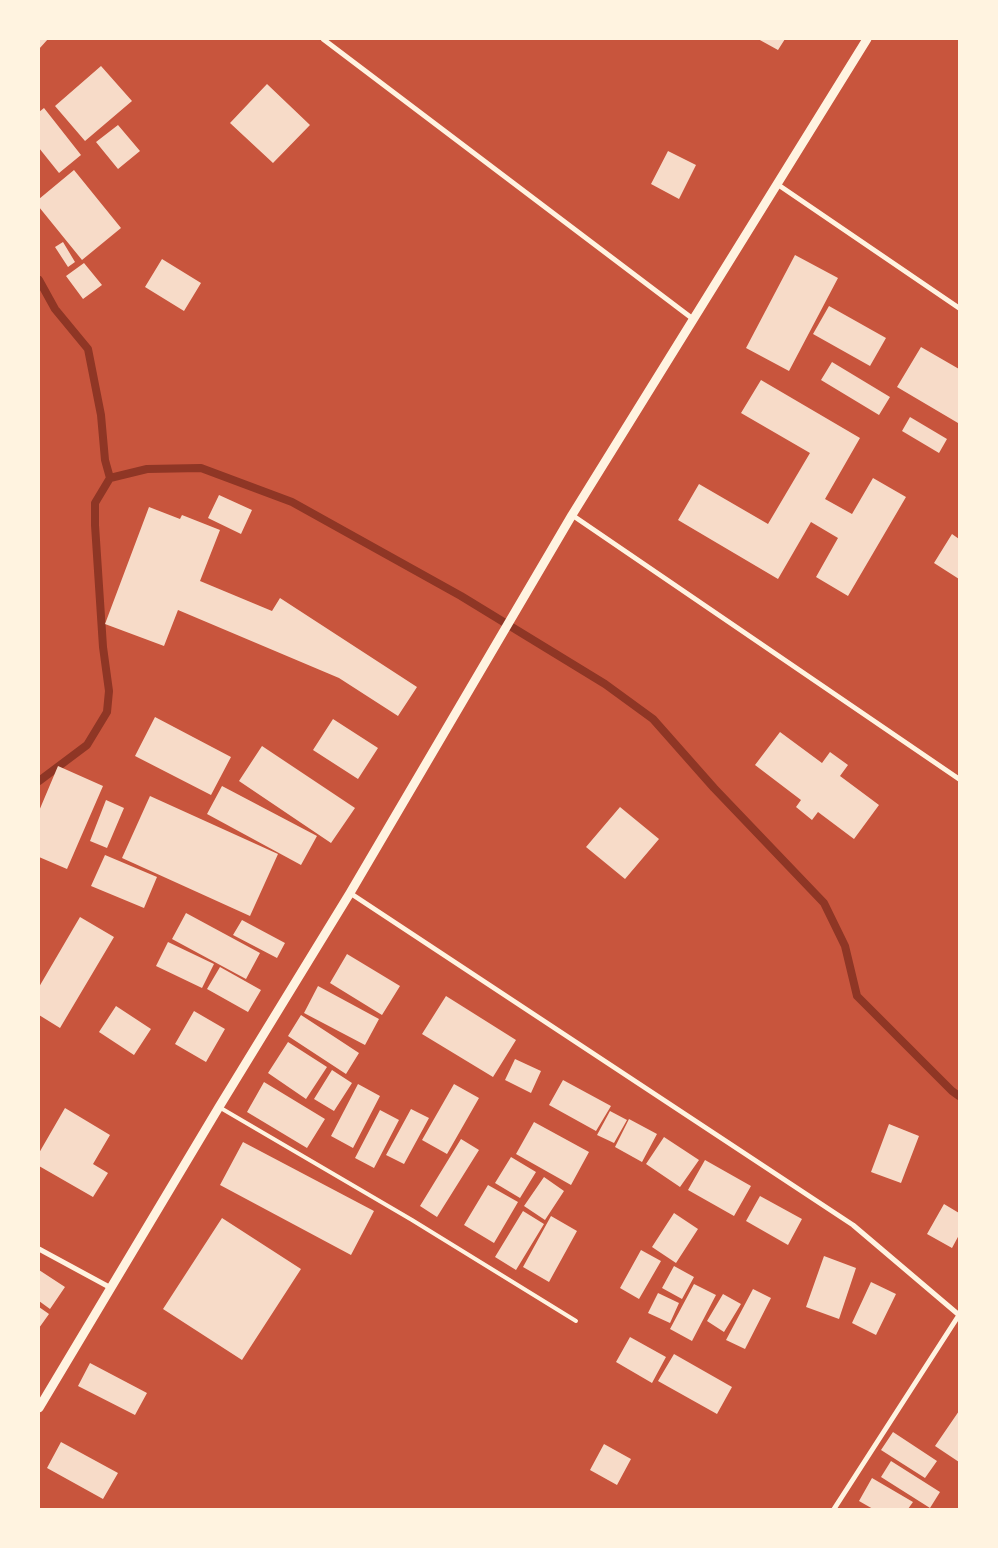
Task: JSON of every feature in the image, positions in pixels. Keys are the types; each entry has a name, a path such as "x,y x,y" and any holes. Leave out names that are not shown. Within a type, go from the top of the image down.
{"street":[{"path":"323,39 693,319"},
{"path":"39,1408 219,1107 350,893 572,515 867,39"},
{"path":"777,184 959,308"},
{"path":"572,515 937,765 959,778"},
{"path":"350,893 853,1225 959,1315 834,1509"},
{"path":"39,1249 111,1289"}],"lane":[{"path":"219,1107 412,1220 576,1321"}],"building":[{"path":"39,39 48,39 39,49"},
{"path":"758,39 785,39 778,50"},
{"path":"101,66 132,101 85,141 55,106"},
{"path":"267,84 310,125 273,163 230,123"},
{"path":"44,108 81,155 59,173 39,148 39,112"},
{"path":"118,125 140,151 118,169 96,142"},
{"path":"668,151 696,165 679,199 651,184"},
{"path":"74,170 121,228 82,260 39,207 39,199"},
{"path":"63,242 75,262 68,267 55,247"},
{"path":"795,255 838,278 789,371 746,348"},
{"path":"162,259 201,283 184,311 145,287"},
{"path":"84,263 102,285 83,299 66,276"},
{"path":"829,306 886,338 870,366 813,334"},
{"path":"921,347 959,369 958,423 897,387"},
{"path":"832,362 890,397 879,415 821,380"},
{"path":"761,380 860,438 825,499 852,514 873,478 906,497 848,596 816,577 838,538 811,522 778,579 678,520 699,484 768,524 810,453 741,413"},
{"path":"910,417 947,439 939,453 902,431"},
{"path":"219,495 252,510 241,534 208,518"},
{"path":"149,507 180,519 182,515 220,530 200,581 272,611 280,598 417,687 398,716 339,678 178,610 164,646 105,624"},
{"path":"952,534 959,539 959,579 934,563"},
{"path":"155,717 231,757 211,795 135,756"},
{"path":"333,719 378,748 358,779 313,750"},
{"path":"780,732 822,763 830,752 848,765 840,776 879,805 854,839 818,812 812,820 796,807 801,800 755,765"},
{"path":"262,746 355,808 331,843 239,781"},
{"path":"58,766 103,786 67,869 39,857 39,811"},
{"path":"222,786 317,836 301,865 207,814"},
{"path":"150,796 278,854 250,916 122,858"},
{"path":"106,800 124,808 107,848 90,841"},
{"path":"620,807 659,839 625,879 586,847"},
{"path":"105,855 157,877 144,908 91,886"},
{"path":"186,913 260,953 246,979 172,939"},
{"path":"80,917 114,937 60,1028 39,1015 39,987"},
{"path":"242,920 285,943 277,958 233,935"},
{"path":"168,942 214,964 202,988 156,966"},
{"path":"347,954 400,986 382,1015 330,983"},
{"path":"220,967 261,990 248,1012 207,989"},
{"path":"318,986 379,1019 365,1045 304,1013"},
{"path":"446,996 516,1040 493,1077 422,1034"},
{"path":"116,1006 151,1029 134,1055 99,1032"},
{"path":"194,1011 225,1029 206,1062 175,1044"},
{"path":"301,1015 359,1053 346,1074 288,1036"},
{"path":"288,1042 327,1067 306,1099 268,1073"},
{"path":"515,1059 541,1071 531,1093 505,1080"},
{"path":"332,1070 352,1083 334,1111 314,1099"},
{"path":"563,1080 611,1106 596,1131 549,1105"},
{"path":"264,1082 325,1119 307,1148 247,1112"},
{"path":"358,1084 380,1096 353,1148 331,1136"},
{"path":"454,1084 479,1098 447,1154 422,1140"},
{"path":"65,1108 110,1135 93,1164 108,1173 93,1197 39,1166 39,1153"},
{"path":"411,1109 429,1118 404,1164 386,1155"},
{"path":"380,1110 399,1120 374,1168 355,1158"},
{"path":"610,1111 627,1120 614,1143 597,1135"},
{"path":"629,1119 657,1134 642,1162 615,1147"},
{"path":"534,1122 589,1152 571,1185 516,1154"},
{"path":"889,1124 919,1136 901,1183 871,1172"},
{"path":"664,1137 699,1160 680,1187 646,1164"},
{"path":"461,1139 479,1150 437,1217 420,1206"},
{"path":"243,1142 374,1211 351,1255 220,1185"},
{"path":"511,1157 536,1172 520,1198 495,1183"},
{"path":"705,1160 751,1186 734,1216 688,1190"},
{"path":"544,1177 564,1191 545,1220 524,1206"},
{"path":"488,1185 518,1202 494,1243 464,1225"},
{"path":"760,1196 802,1219 788,1245 746,1221"},
{"path":"944,1204 959,1213 959,1235 952,1248 927,1234"},
{"path":"523,1211 544,1224 516,1270 495,1257"},
{"path":"674,1213 698,1229 676,1263 652,1247"},
{"path":"551,1216 577,1231 549,1282 523,1267"},
{"path":"222,1218 301,1269 242,1360 163,1309"},
{"path":"641,1250 661,1261 639,1299 620,1288"},
{"path":"824,1256 856,1268 839,1319 806,1307"},
{"path":"674,1266 694,1277 682,1299 662,1288"},
{"path":"39,1270 65,1287 50,1309 39,1301"},
{"path":"871,1282 896,1294 876,1335 852,1323"},
{"path":"694,1284 716,1295 692,1341 670,1329"},
{"path":"753,1289 771,1298 745,1349 726,1340"},
{"path":"658,1293 679,1303 670,1323 648,1313"},
{"path":"723,1294 741,1304 724,1332 707,1321"},
{"path":"39,1307 49,1314 39,1328"},
{"path":"630,1337 666,1357 652,1383 616,1362"},
{"path":"674,1354 732,1387 717,1414 658,1381"},
{"path":"90,1363 147,1393 135,1415 78,1386"},
{"path":"959,1411 959,1462 935,1446"},
{"path":"893,1432 937,1461 925,1478 881,1450"},
{"path":"61,1442 118,1473 103,1499 47,1468"},
{"path":"604,1444 631,1459 617,1485 590,1470"},
{"path":"891,1461 940,1492 930,1508 881,1477"},
{"path":"872,1478 913,1502 908,1509 873,1509 859,1501"}],"waterway":[{"path":"39,280 55,309 88,349 101,415 105,460 110,478 95,503 103,647 109,691 107,712 87,745 39,781"},
{"path":"110,478 147,469 201,468 292,502 461,596 605,684 653,719 714,788 824,903 845,946 857,996 959,1096"}]}
